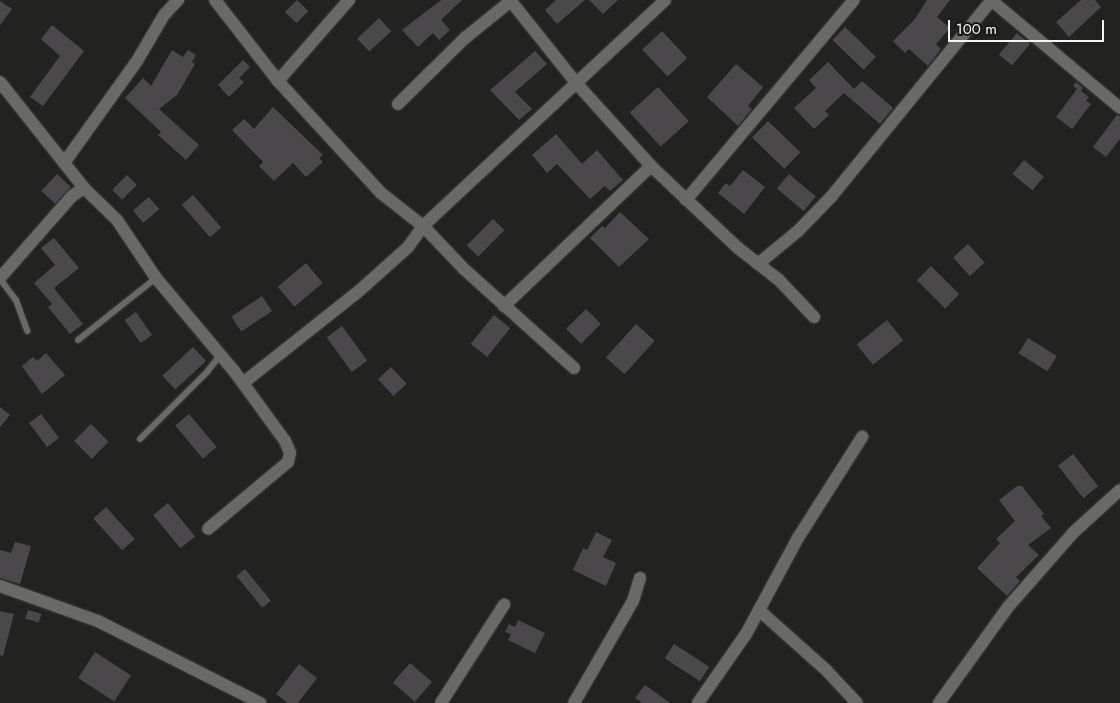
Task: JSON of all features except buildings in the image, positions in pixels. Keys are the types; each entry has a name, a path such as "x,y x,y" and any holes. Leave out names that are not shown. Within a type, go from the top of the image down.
{"street":[{"path":"64,163 137,61 164,15 178,0"},
{"path":"215,0 278,80 381,193 424,226 504,306 574,368"},
{"path":"278,80 349,0"},
{"path":"398,104 465,38 511,0 577,84 651,166 686,200 778,280 814,317"},
{"path":"243,383 359,290 408,247 424,226 665,0"},
{"path":"686,200 854,0"},
{"path":"758,264 798,231 831,197 991,0 1120,108"},
{"path":"0,82 84,188 117,220 156,278 221,354 286,441 290,453 288,462 208,529"},
{"path":"504,306 651,166"},
{"path":"0,278 72,196 84,188"},
{"path":"698,703 760,611 798,538 862,437"},
{"path":"939,703 1008,607 1074,532 1120,490"},
{"path":"574,703 633,601 640,578"},
{"path":"0,586 98,621 260,703"},
{"path":"441,703 504,605"},
{"path":"760,611 820,663 857,703"}],"lane":[{"path":"0,278 16,300 27,332"},
{"path":"78,340 156,278"},
{"path":"140,439 207,372 221,354"}]}
